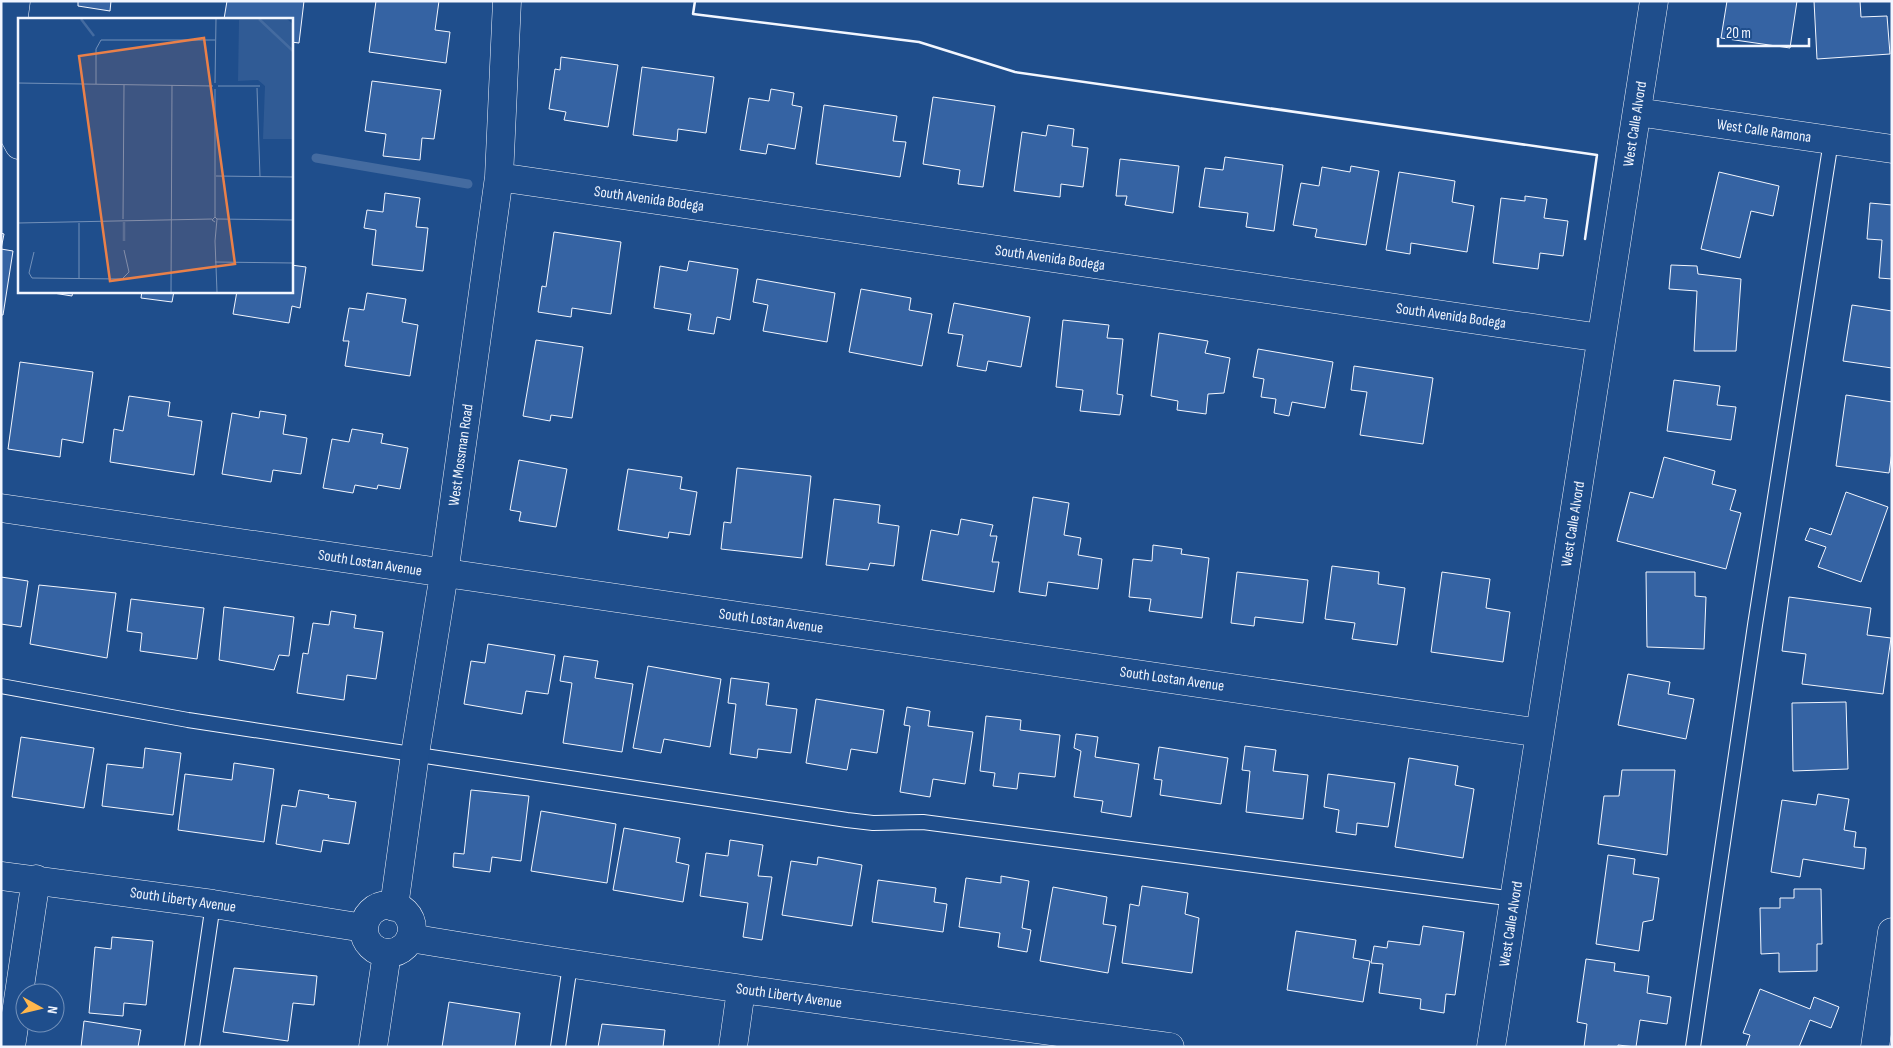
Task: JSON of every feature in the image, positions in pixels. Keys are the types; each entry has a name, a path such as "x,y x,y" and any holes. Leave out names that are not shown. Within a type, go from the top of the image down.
{"street":[{"path":"12,144 3,100 16,1"},
{"name":"West Mossman Road","path":"394,907 415,754 444,574 499,178 506,1"},
{"name":"West Calle Alvord","path":"1491,1047 1654,1"},
{"name":"West Calle Ramona","path":"1637,112 1892,149"},
{"name":"South Avenida Bodega","path":"499,178 1602,338"},
{"name":"South Lostan Avenue","path":"1,508 1540,733"},
{"name":"South Liberty Avenue","path":"1,876 36,879 213,904 364,928"},
{"path":"11,1047 36,879"},
{"path":"394,907 404,912 409,919 411,926 410,938 402,948 395,952 379,952 368,942 364,928 366,920 376,909 394,907"},
{"path":"1875,1047 1892,932"},
{"name":"South Liberty Avenue","path":"410,938 570,965 741,990 1170,1047"},
{"path":"374,1047 387,953"},
{"path":"733,1047 741,990"}],"lane":[{"path":"1693,1047 1755,625 1831,141"},
{"path":"1,686 188,720 873,823 923,822 1515,899"},
{"path":"192,1047 213,904"},
{"path":"558,1047 570,965"}],"building":[{"path":"78,1 111,1 110,11 78,6"},
{"path":"227,1 304,1 299,43 292,42 292,18 224,18"},
{"path":"376,1 439,1 435,30 450,32 446,63 369,52"},
{"path":"1727,1 1797,1 1790,48 1721,38"},
{"path":"1814,1 1860,1 1861,17 1887,16 1890,54 1817,59"},
{"path":"561,57 618,65 608,127 564,120 566,112 549,109 555,69 560,70"},
{"path":"642,67 714,77 706,133 678,129 677,141 633,135"},
{"path":"372,81 441,90 434,139 422,138 420,160 383,156 386,134 365,131"},
{"path":"771,89 794,93 792,105 802,107 795,149 768,144 766,154 740,150 749,98 769,101"},
{"path":"933,97 995,106 983,187 958,184 960,170 923,164"},
{"path":"824,105 897,116 893,141 906,142 900,177 816,164"},
{"path":"1048,125 1074,129 1072,146 1088,148 1083,187 1061,184 1060,197 1014,191 1022,132 1046,136"},
{"path":"1225,157 1283,165 1274,231 1246,227 1248,213 1199,207 1205,168 1223,170"},
{"path":"1120,159 1179,166 1173,213 1125,205 1127,196 1116,196"},
{"path":"1351,166 1379,171 1366,245 1315,237 1317,229 1293,225 1301,183 1319,186 1322,167 1350,172"},
{"path":"1399,172 1455,181 1452,202 1474,206 1467,252 1411,243 1410,254 1386,250"},
{"path":"1719,172 1779,186 1773,216 1751,211 1740,258 1701,249"},
{"path":"385,193 420,198 416,227 428,228 423,271 372,265 376,230 364,228 367,210 383,212"},
{"path":"1525,196 1547,199 1544,218 1568,221 1563,256 1540,253 1538,269 1493,263 1501,198 1525,201"},
{"path":"1870,203 1892,205 1892,279 1879,278 1882,240 1867,239"},
{"path":"554,232 621,242 611,314 572,308 571,317 538,312 542,286 546,287"},
{"path":"1,233 4,234 1,249"},
{"path":"1,249 13,251 3,315 1,315"},
{"path":"689,261 738,269 730,320 717,317 714,334 688,330 691,314 654,308 660,266 687,271"},
{"path":"292,265 306,267 300,308 292,306 289,323 233,314 237,292 292,292"},
{"path":"1671,265 1697,266 1698,274 1741,279 1736,351 1694,351 1697,291 1669,289"},
{"path":"757,279 835,293 827,342 763,331 768,305 753,302"},
{"path":"861,289 911,298 909,310 932,314 922,366 849,352"},
{"path":"47,292 73,292 72,296"},
{"path":"142,292 174,292 172,302 141,298"},
{"path":"367,293 406,299 402,322 418,325 410,376 345,366 349,341 343,341 349,308 364,310"},
{"path":"954,303 1030,317 1021,367 988,361 986,371 957,366 963,335 948,333"},
{"path":"1852,305 1892,311 1892,368 1843,361"},
{"path":"1063,320 1109,325 1107,338 1123,339 1117,394 1123,395 1120,415 1080,411 1083,390 1056,387"},
{"path":"1159,333 1208,341 1205,353 1230,358 1224,393 1208,394 1206,414 1177,410 1178,401 1151,396"},
{"path":"536,340 583,347 572,418 551,415 550,421 523,416"},
{"path":"1258,349 1333,362 1325,408 1292,402 1289,416 1274,413 1276,399 1261,397 1264,379 1253,377"},
{"path":"20,362 93,372 83,443 62,439 60,457 8,449"},
{"path":"1354,366 1433,378 1423,444 1360,435 1367,392 1351,390"},
{"path":"1674,380 1720,386 1717,405 1736,407 1731,440 1667,431"},
{"path":"1846,395 1892,402 1892,452 1889,473 1836,466"},
{"path":"129,396 170,402 168,416 202,421 194,475 110,462 114,429 123,431"},
{"path":"260,411 286,415 283,434 307,438 301,474 273,470 271,482 222,474 232,413 259,418"},
{"path":"352,429 383,434 381,443 408,448 400,489 378,485 377,489 355,485 353,493 323,488 332,439 349,442"},
{"path":"1664,457 1715,471 1712,484 1736,490 1730,510 1741,513 1726,569 1617,541 1630,492 1653,498"},
{"path":"519,460 567,469 556,527 519,521 521,512 510,510"},
{"path":"737,468 811,476 802,558 721,549 724,522 731,523"},
{"path":"628,469 682,477 680,489 697,492 690,535 669,532 668,538 618,530"},
{"path":"1846,492 1888,507 1861,582 1818,567 1826,547 1805,540 1810,528 1831,535"},
{"path":"1033,497 1069,503 1064,535 1081,538 1078,555 1102,559 1098,589 1048,582 1046,596 1019,592"},
{"path":"834,499 880,505 878,523 899,526 894,566 870,563 868,570 826,565"},
{"path":"961,519 993,525 990,536 997,536 992,562 999,562 994,592 922,580 931,530 958,535"},
{"path":"1153,545 1182,549 1181,554 1209,558 1202,618 1149,611 1151,599 1129,597 1133,559 1152,561"},
{"path":"1332,566 1379,572 1378,584 1405,588 1397,645 1352,639 1355,623 1325,619"},
{"path":"1237,572 1308,580 1303,623 1255,617 1254,626 1231,623"},
{"path":"1442,572 1490,579 1486,608 1510,612 1503,662 1431,652"},
{"path":"1646,572 1695,572 1695,596 1706,597 1704,649 1647,647"},
{"path":"1,577 28,581 21,627 1,624"},
{"path":"39,585 116,593 107,658 30,644"},
{"path":"1789,597 1871,608 1867,635 1891,638 1883,694 1802,684 1806,654 1782,651"},
{"path":"131,599 204,608 197,659 140,651 142,633 127,631"},
{"path":"224,607 294,617 289,656 279,655 274,670 219,660"},
{"path":"331,611 356,615 354,628 383,632 376,679 347,675 344,700 297,693 303,653 308,654 313,623 329,625"},
{"path":"488,644 555,655 548,694 526,691 522,714 464,704 471,661 485,663"},
{"path":"564,656 598,661 595,678 633,684 622,752 563,743 572,683 560,681"},
{"path":"648,666 721,679 710,747 664,739 661,753 633,748"},
{"path":"1628,674 1670,682 1668,694 1694,699 1686,739 1618,725"},
{"path":"731,678 769,683 766,705 797,709 791,753 758,749 757,758 730,754 736,704 728,703"},
{"path":"816,699 884,710 877,753 851,749 847,770 806,763"},
{"path":"1846,702 1848,769 1793,771 1792,703"},
{"path":"907,707 930,711 928,726 973,732 965,784 933,779 930,797 900,792 910,726 904,725"},
{"path":"986,716 1021,720 1020,730 1060,735 1055,777 1019,773 1017,789 993,786 995,773 980,771"},
{"path":"1076,734 1098,737 1095,757 1139,764 1131,817 1101,812 1103,801 1074,797 1081,751 1074,748"},
{"path":"21,737 94,748 84,808 12,797"},
{"path":"1245,746 1276,750 1273,771 1308,775 1303,819 1246,812 1250,771 1242,770"},
{"path":"1159,747 1228,758 1221,804 1160,795 1162,780 1154,779"},
{"path":"145,748 181,753 173,815 102,806 107,764 143,768"},
{"path":"1409,758 1458,766 1455,785 1474,789 1463,858 1395,847"},
{"path":"234,763 274,769 264,842 178,830 185,774 232,780"},
{"path":"1622,770 1675,770 1667,855 1598,844 1604,796 1619,796"},
{"path":"1328,774 1395,783 1388,827 1357,823 1356,835 1336,832 1339,810 1324,807"},
{"path":"299,790 329,795 328,798 356,802 349,844 323,840 321,852 276,844 282,805 296,807"},
{"path":"471,790 529,796 521,861 492,857 490,872 453,867 454,853 464,854"},
{"path":"1818,794 1849,799 1844,830 1856,832 1854,847 1866,848 1864,869 1803,859 1800,877 1771,872 1782,800 1816,805"},
{"path":"541,811 616,824 607,883 531,871"},
{"path":"624,828 680,838 676,862 689,865 683,902 613,890"},
{"path":"730,840 763,845 758,876 772,877 762,940 743,937 748,903 700,896 706,853 728,856"},
{"path":"1608,855 1635,859 1633,874 1659,878 1653,920 1643,922 1639,951 1596,944"},
{"path":"818,857 862,865 852,926 782,915 791,861 817,865"},
{"path":"1001,876 1029,881 1022,928 1031,930 1027,952 998,947 1000,933 959,927 966,878 1001,883"},
{"path":"878,880 936,888 934,902 947,904 943,932 872,922"},
{"path":"1142,886 1188,893 1185,914 1199,918 1192,973 1122,963 1130,904 1139,906"},
{"path":"1053,887 1107,897 1103,924 1116,926 1108,973 1040,961"},
{"path":"1794,889 1821,889 1822,944 1817,944 1817,971 1779,972 1779,953 1761,954 1760,908 1780,908 1780,898 1794,898"},
{"path":"1423,926 1464,932 1455,995 1446,994 1444,1013 1420,1009 1421,999 1379,993 1383,964 1371,963 1374,946 1387,948 1388,941 1420,945"},
{"path":"1296,931 1356,940 1353,958 1370,961 1363,1002 1287,990"},
{"path":"112,937 153,941 146,1005 124,1003 123,1016 89,1013 95,947 111,949"},
{"path":"1586,959 1615,963 1614,971 1649,976 1647,993 1671,997 1667,1024 1640,1020 1636,1047 1618,1045 1618,1047 1584,1047 1587,1024 1577,1022"},
{"path":"234,968 317,976 314,1005 293,1003 288,1041 223,1032"},
{"path":"1760,989 1810,1009 1814,997 1839,1007 1831,1028 1810,1020 1799,1047 1746,1047 1750,1035 1743,1033"},
{"path":"449,1002 520,1013 515,1047 442,1047"},
{"path":"84,1021 141,1030 138,1047 81,1047"},
{"path":"602,1024 665,1030 663,1047 598,1047"}],"waterway":[{"path":"316,158 468,184"}],"wall":[{"path":"695,1 693,14 919,42 1015,72 1597,155 1585,239"}]}
